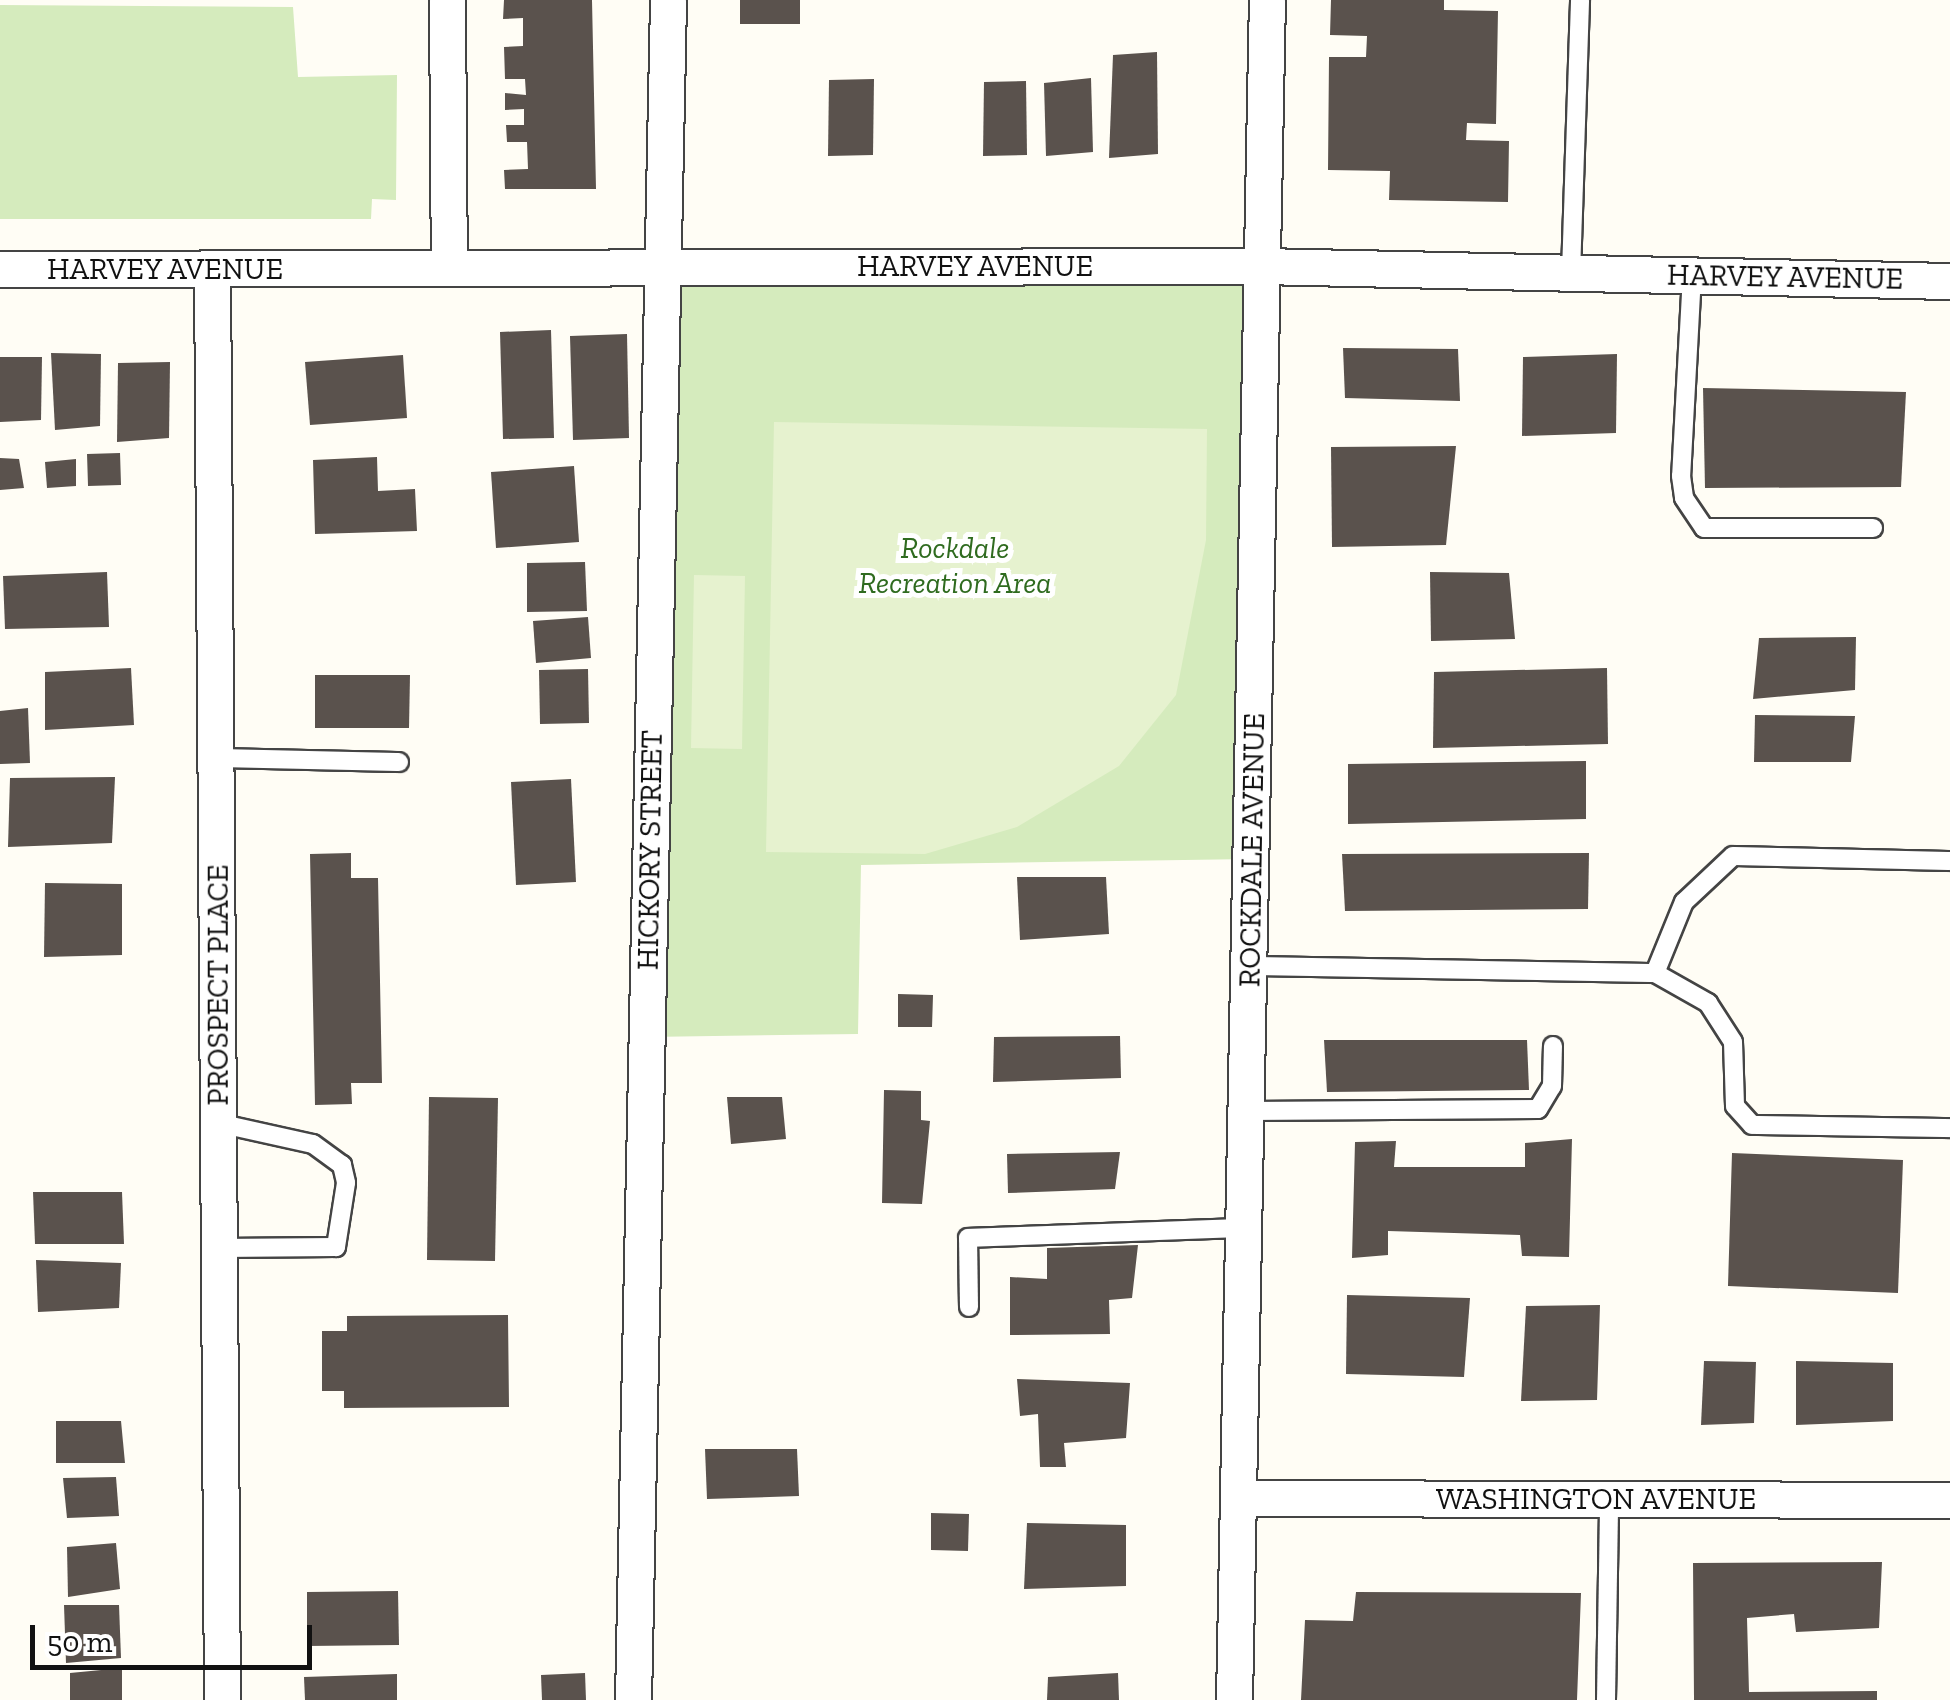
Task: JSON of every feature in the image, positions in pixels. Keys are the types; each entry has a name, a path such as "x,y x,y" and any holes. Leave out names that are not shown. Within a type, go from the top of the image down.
{"street":[{"path":"448,0 450,267"},
{"name":"HICKORY STREET","path":"633,1700 668,0"},
{"name":"ROCKDALE AVENUE","path":"1234,1700 1241,1498 1267,0"},
{"name":"HARVEY AVENUE","path":"0,269 1261,266 1950,281"},
{"name":"PROSPECT PLACE","path":"212,269 222,1700"},
{"name":"WASHINGTON AVENUE","path":"1241,1498 1950,1500"}],"lane":[{"path":"1571,273 1580,0"},
{"path":"1692,275 1681,476 1684,498 1704,528 1873,528"},
{"path":"217,758 400,762"},
{"path":"1655,973 1684,902 1733,856 1950,861"},
{"path":"1250,966 1655,973 1708,1003 1733,1042 1735,1106 1752,1125 1950,1128"},
{"path":"1248,1112 1538,1109 1552,1086 1553,1046"},
{"path":"218,1122 312,1144 342,1165 346,1182 336,1247 219,1248"},
{"path":"969,1306 968,1238 1245,1228"},
{"path":"1606,1700 1609,1499"}],"green space":[{"path":"0,5 293,7 298,77 397,75 396,200 372,199 371,219 0,219"},
{"name":"Rockdale Recreation Area","path":"662,266 1261,266 1251,859 861,865 858,1034 647,1037"},
{"path":"774,422 1207,429 1206,540 1176,695 1119,766 1017,827 925,854 766,852"},
{"path":"694,575 745,576 742,749 691,748"}],"building":[{"path":"504,0 592,0 596,189 505,189 504,170 528,169 527,142 507,142 506,125 524,125 524,109 505,110 505,93 526,95 525,79 505,79 504,47 523,46 523,18 503,19"},
{"path":"740,0 800,0 800,24 740,24"},
{"path":"1331,0 1444,0 1444,10 1498,11 1496,124 1467,123 1466,140 1509,141 1508,202 1389,200 1390,171 1328,170 1329,57 1366,57 1367,36 1330,35"},
{"path":"1157,52 1158,154 1109,158 1113,55"},
{"path":"1091,78 1093,152 1046,156 1044,83"},
{"path":"874,79 873,155 828,156 829,80"},
{"path":"1026,81 1027,155 983,156 984,82"},
{"path":"551,330 554,438 503,439 500,332"},
{"path":"627,334 629,438 573,440 570,336"},
{"path":"1343,348 1458,349 1460,401 1345,398"},
{"path":"51,353 101,354 100,426 55,430"},
{"path":"1617,354 1616,433 1522,436 1523,357"},
{"path":"403,355 407,418 310,425 305,362"},
{"path":"0,357 42,357 41,420 0,422"},
{"path":"170,362 169,438 117,442 118,363"},
{"path":"1703,388 1906,392 1901,487 1705,488"},
{"path":"1456,446 1446,545 1332,547 1331,447"},
{"path":"120,453 121,485 88,486 87,454"},
{"path":"377,457 378,491 415,489 417,531 315,534 313,460"},
{"path":"0,458 19,459 24,488 0,490"},
{"path":"76,459 76,486 47,488 45,462"},
{"path":"574,466 579,542 496,548 491,472"},
{"path":"585,562 587,611 527,612 527,563"},
{"path":"107,572 109,627 5,629 3,576"},
{"path":"1430,572 1509,573 1515,639 1431,641"},
{"path":"588,617 591,658 536,663 533,621"},
{"path":"1856,637 1855,690 1753,699 1759,638"},
{"path":"131,668 134,725 45,730 45,672"},
{"path":"1607,668 1608,744 1433,748 1434,672"},
{"path":"588,669 589,723 540,724 539,670"},
{"path":"315,675 410,675 409,728 315,728"},
{"path":"28,708 30,763 0,764 0,711"},
{"path":"1755,715 1855,716 1851,762 1754,762"},
{"path":"1586,761 1586,819 1348,824 1348,764"},
{"path":"115,777 112,843 8,847 10,778"},
{"path":"571,779 576,882 516,885 511,782"},
{"path":"351,853 351,878 378,878 382,1083 351,1083 352,1104 315,1105 310,854"},
{"path":"1589,853 1588,909 1345,911 1342,854"},
{"path":"1017,877 1106,877 1109,934 1020,940"},
{"path":"45,883 122,884 122,955 44,957"},
{"path":"898,994 933,995 932,1027 898,1027"},
{"path":"1120,1036 1121,1078 993,1082 994,1037"},
{"path":"1324,1040 1527,1040 1529,1090 1327,1092"},
{"path":"884,1090 921,1091 921,1120 930,1121 922,1204 882,1203"},
{"path":"429,1097 498,1098 495,1261 427,1260"},
{"path":"727,1097 782,1097 786,1139 731,1144"},
{"path":"1572,1139 1569,1257 1522,1256 1520,1235 1388,1231 1388,1255 1352,1258 1355,1142 1396,1141 1394,1167 1525,1167 1525,1143"},
{"path":"1120,1152 1115,1189 1008,1193 1007,1154"},
{"path":"1732,1153 1903,1160 1898,1293 1728,1286"},
{"path":"33,1192 122,1192 124,1244 35,1244"},
{"path":"1138,1245 1132,1298 1109,1300 1110,1334 1010,1335 1010,1277 1047,1279 1047,1248"},
{"path":"36,1260 121,1263 119,1308 38,1312"},
{"path":"1347,1295 1470,1298 1464,1377 1346,1374"},
{"path":"1600,1305 1597,1400 1521,1401 1526,1306"},
{"path":"508,1315 509,1407 344,1408 344,1391 322,1391 322,1331 347,1331 347,1316"},
{"path":"1704,1361 1756,1362 1754,1423 1701,1425"},
{"path":"1796,1361 1893,1363 1893,1421 1796,1425"},
{"path":"1017,1379 1130,1383 1126,1438 1064,1443 1066,1467 1040,1467 1038,1414 1020,1416"},
{"path":"56,1421 121,1421 125,1463 56,1463"},
{"path":"705,1449 797,1449 799,1496 707,1499"},
{"path":"116,1477 119,1516 67,1518 63,1478"},
{"path":"931,1513 969,1514 968,1551 931,1550"},
{"path":"1027,1523 1126,1525 1126,1586 1024,1589"},
{"path":"116,1543 120,1589 68,1597 67,1547"},
{"path":"1882,1562 1879,1628 1796,1632 1794,1614 1747,1618 1749,1692 1877,1691 1877,1700 1694,1700 1693,1563"},
{"path":"398,1591 399,1645 307,1646 307,1592"},
{"path":"1356,1592 1581,1593 1577,1700 1301,1700 1305,1620 1353,1621"},
{"path":"64,1605 119,1605 121,1658 66,1663"},
{"path":"122,1668 122,1700 70,1700 70,1673"},
{"path":"585,1673 586,1700 542,1700 541,1675"},
{"path":"1118,1673 1119,1700 1047,1700 1048,1677"},
{"path":"397,1674 397,1700 305,1700 304,1677"}]}
